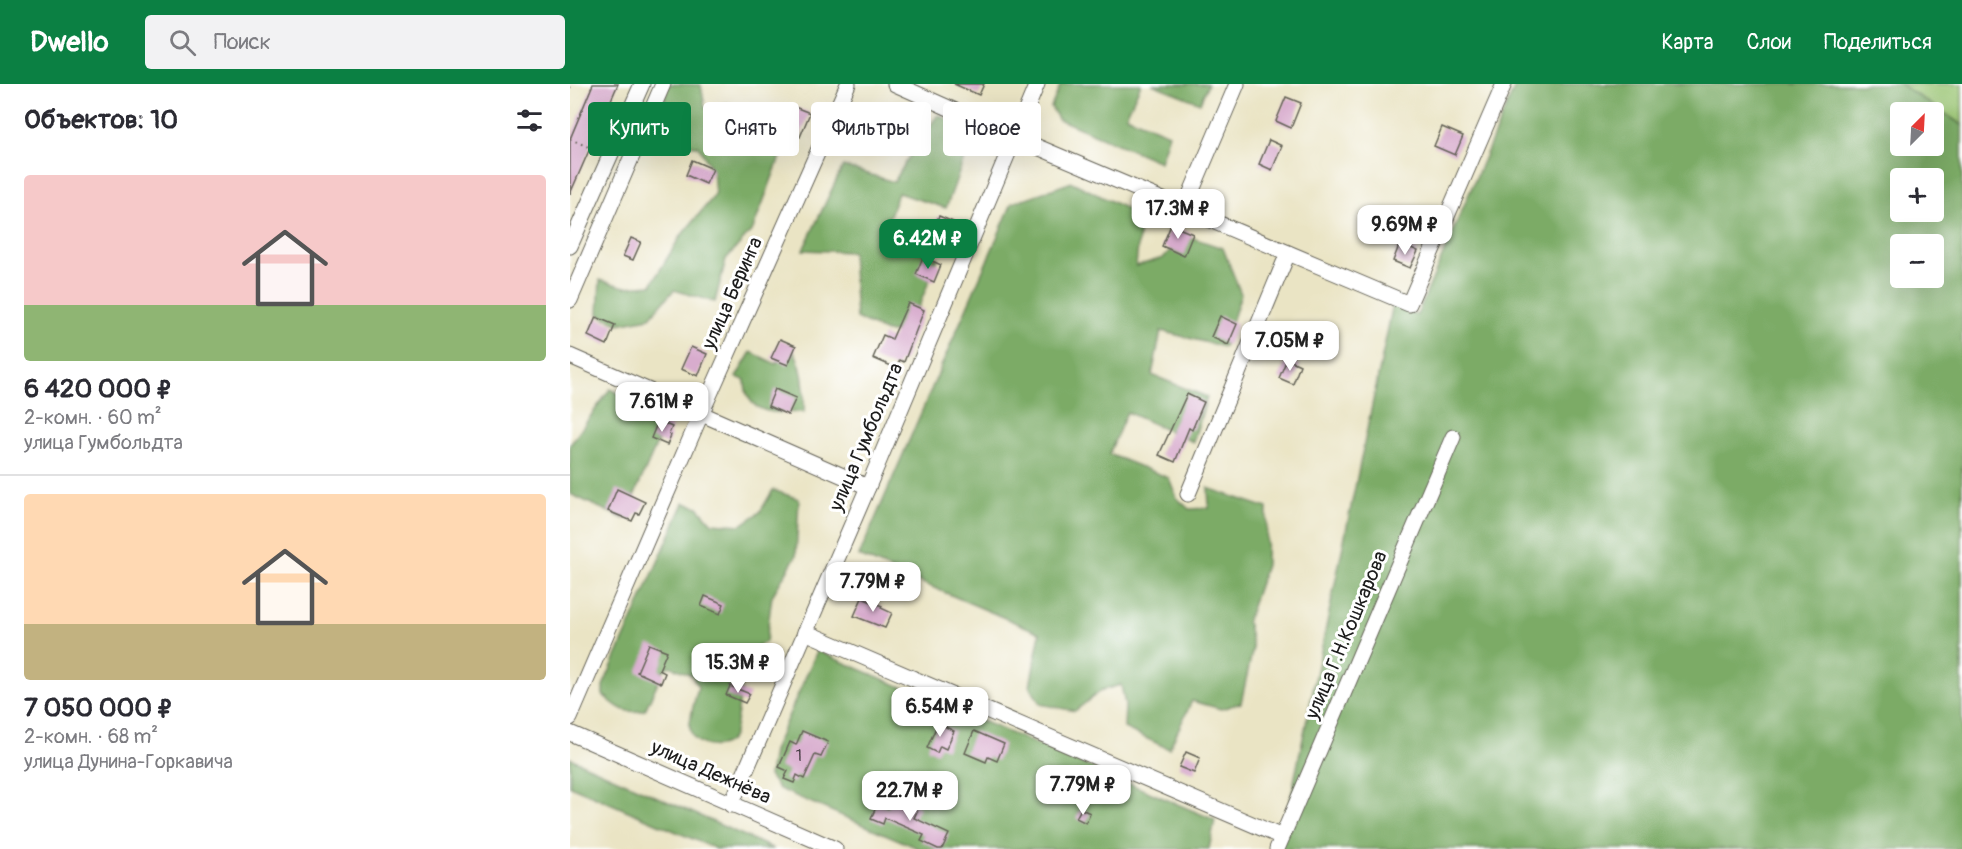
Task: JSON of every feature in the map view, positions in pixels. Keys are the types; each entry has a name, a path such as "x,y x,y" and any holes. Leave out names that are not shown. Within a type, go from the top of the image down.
{"street":[{"path":"634,102 642,84"},
{"path":"570,300 663,84"},
{"name":"улица Беринга","path":"570,718 701,414 848,84"},
{"path":"895,84 943,105"},
{"name":"улица Гумбольдта","path":"1029,102 1037,84"},
{"path":"1184,209 1237,84"},
{"path":"1041,148 1409,304 1504,84"},
{"path":"570,246 610,156"},
{"name":"улица Гумбольдта","path":"731,805 868,487 1006,156"},
{"path":"1188,494 1288,253"},
{"path":"570,356 868,487"},
{"name":"улица Г.Н.Кошкарова","path":"1280,843 1453,437"},
{"path":"805,632 1280,843"},
{"name":"улица Дежнёва","path":"570,733 835,849"}],"path":[{"path":"570,88 572,84"},
{"path":"570,139 588,147"}],"green space":[{"path":"669,84 701,85 704,102 703,154 698,146 691,145 691,102 665,102"},
{"path":"1061,84 1141,84 1126,116 1169,134 1160,162 1058,119 1051,107"},
{"path":"1152,84 1208,84 1200,103"},
{"path":"1516,84 1900,84 1927,102 1890,102 1890,156 1944,156 1944,113 1962,125 1962,849 1280,849 1393,304 1417,315"},
{"path":"1900,84 1962,84 1962,125 1944,113 1944,102 1927,102"},
{"path":"938,115 943,117 943,156 965,156 946,208 898,193 883,235 938,259 909,331 886,332 856,318 852,252 803,250 843,166 894,182 909,156 931,156 931,125"},
{"path":"704,156 780,156 753,229 726,259 715,302 674,290 649,318 618,324 598,314 600,280 625,287 651,285 680,237 715,195 713,171"},
{"path":"1072,182 1141,216 1136,266 1163,258 1184,235 1223,248 1241,294 1224,347 1161,331 1152,375 1207,397 1193,442 1127,412 1109,454 1169,478 1177,498 1189,509 1209,508 1208,488 1267,508 1266,565 1247,621 1253,648 1241,703 1221,709 1192,701 1169,749 1124,728 1125,705 1121,685 1102,690 1075,711 1040,704 1030,686 1040,633 859,556 1012,203"},
{"path":"788,343 800,367 804,385 804,412 774,412 757,407 746,392 745,380 736,377 751,352 776,364"},
{"path":"610,389 668,418 624,519 570,494 570,445"},
{"path":"773,490 799,499 796,556 772,596 766,642 746,652 732,738 727,743 714,746 707,746 695,739 690,723 698,687 692,675 669,666 663,671 645,710 632,712 613,704 603,695 603,686 684,503 698,507 712,523 741,525 760,512"},
{"path":"817,651 1215,820 1209,849 920,849 779,789 769,776 773,751"},
{"path":"570,758 774,849 716,849 570,786"}],"building":[{"path":"593,84 618,84 610,102 588,102 588,153 570,194 570,139"},
{"path":"954,84 984,84 979,95"},
{"path":"1286,97 1301,103 1291,128 1276,121"},
{"path":"799,109 810,113 799,137"},
{"path":"1442,127 1463,136 1455,155 1434,146"},
{"path":"1269,140 1282,146 1272,170 1259,164"},
{"path":"692,160 713,169 706,184 686,175"},
{"path":"939,216 953,222 947,235 933,229"},
{"path":"1171,225 1193,234 1184,256 1162,246"},
{"path":"631,238 641,242 633,260 623,256"},
{"path":"1400,243 1418,251 1410,268 1393,261"},
{"path":"923,257 941,265 934,282 916,274"},
{"path":"908,303 924,310 904,362 900,360 896,368 873,358 883,335 892,339"},
{"path":"1220,316 1237,324 1228,345 1211,337"},
{"path":"596,317 615,325 607,345 588,336"},
{"path":"780,339 796,346 788,365 771,358"},
{"path":"691,347 707,354 698,376 681,369"},
{"path":"1287,359 1300,365 1293,384 1279,378"},
{"path":"775,389 796,398 788,415 768,406"},
{"path":"1187,394 1204,402 1192,430 1189,428 1175,462 1159,455"},
{"path":"658,421 672,427 667,445 651,438"},
{"path":"617,489 645,502 639,514 636,513 632,521 608,511"},
{"path":"705,596 724,604 720,614 701,606"},
{"path":"862,598 892,613 885,628 854,616"},
{"path":"649,644 667,651 659,670 665,673 661,683 637,672"},
{"path":"730,686 750,694 745,703 726,695"},
{"path":"938,723 954,731 946,749 940,746 937,753 927,748"},
{"path":"802,731 828,742 821,757 815,755 804,779 797,775 794,783 784,779 788,771 779,767 790,742 796,745"},
{"path":"974,731 1004,744 997,761 988,757 986,762 965,753"},
{"path":"1186,752 1200,758 1194,773 1179,767"},
{"path":"893,797 919,807 914,818 949,834 942,849 921,841 924,835 885,818 883,824 871,819 877,804 888,808"},
{"path":"1081,809 1090,813 1086,823 1076,818"}]}
